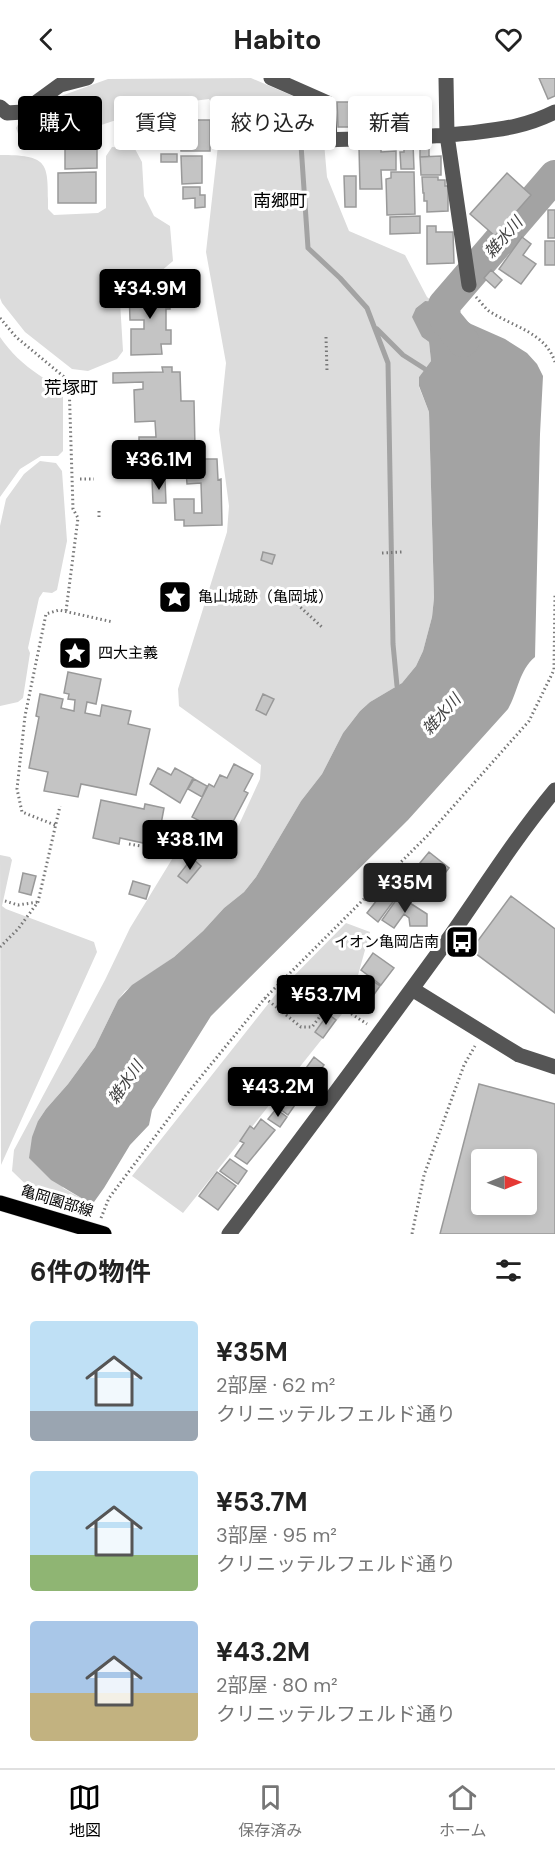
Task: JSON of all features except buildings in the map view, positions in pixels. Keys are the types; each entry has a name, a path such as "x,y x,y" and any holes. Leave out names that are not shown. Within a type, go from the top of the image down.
{"main road":[{"name":"亀岡園部線","path":"0,1203 91,1232"}],"street":[{"path":"0,107 7,113 23,112 60,86 87,78"},
{"path":"271,78 328,103 330,140 447,135 517,127 555,112"},
{"path":"446,78 447,135 469,285"},
{"path":"229,1234 380,1033 529,822 555,790"},
{"path":"412,988 519,1055 555,1067"}],"path":[{"path":"469,285 487,310 541,339 549,348 555,362"},
{"path":"0,318 16,337 69,381 72,501 78,518 66,611"},
{"path":"326,337 327,371"},
{"path":"80,479 94,479"},
{"path":"99,510 99,517"},
{"path":"382,552 402,552"},
{"path":"284,592 323,628"},
{"path":"91,1232 109,1198 187,1094 265,998 427,836 529,721 554,670 555,595"},
{"path":"55,825 22,812 17,789 26,716 46,614 59,610 113,622"},
{"path":"0,947 18,929 38,902 60,806"},
{"path":"129,844 141,846"},
{"path":"5,901 18,905 38,902"},
{"path":"265,998 302,1027 312,1027 327,1006 344,1009 380,1033"},
{"path":"412,1234 424,1175 464,1065 483,1033"}],"shaded area":[{"path":"251,78 293,96 210,96 210,101 198,101 198,96 114,96 114,121 102,125 102,96 61,96 108,79"},
{"path":"112,147 114,150 136,150 142,162 144,196 154,216 170,226 173,261 160,272 122,278 119,285 123,351 117,359 88,371 72,369 25,332 2,303 0,298 0,155 29,157 43,165 48,181 48,209 54,215 98,213 106,208 106,156"},
{"path":"218,150 325,150 327,177 349,231 405,255 427,297 432,301 425,301 416,308 422,337 429,342 431,361 419,377 419,387 429,412 434,598 432,617 423,651 416,666 402,683 370,702 360,711 343,733 322,774 301,801 256,877 244,892 224,908 174,957 125,991 118,1000 95,1047 38,1121 63,1188 88,1202 49,1207 12,1171 14,1150 105,980 130,928 188,833 197,831 223,844 231,842 260,779 261,765 179,706 178,689 227,532 229,506 219,430 226,363 206,252"},
{"path":"0,337 23,363 63,393 63,451 58,456 41,456 20,469 0,497"},
{"path":"40,461 56,463 62,471 67,541 57,590 52,593 43,592 39,598 28,648 30,653 23,698 18,702 0,706 0,526 6,499 24,474"},
{"path":"0,855 10,857 12,860 2,906 94,942 97,952 1,1165"},
{"path":"346,923 370,932 350,1004 183,1213 132,1176 276,994"}],"water":[{"path":"425,301 442,302 471,324 505,339 527,353 537,364 543,376 535,657 525,668 508,709 408,820 211,1016 152,1110 149,1125 130,1145 94,1202 88,1202 51,1180 29,1158 32,1137 38,1121 95,1047 118,1000 132,985 174,957 224,908 244,892 256,877 301,801 322,774 343,733 370,702 402,683 416,666 423,651 432,617 434,598 429,412 419,386 419,377 431,361 429,342 422,337 412,317 416,308"}],"waterway":[{"path":"301,150 308,248 367,308 388,363 393,644 397,686"},
{"name":"雑水川","path":"463,341 445,319 444,305 555,176"},
{"path":"377,329 403,355 425,369"}],"place":[{"name":"亀山城跡（亀岡城）","path":"175,597"},
{"name":"四大主義","path":"75,653"},
{"name":"イオン亀岡店南","path":"462,942"}],"district":[{"name":"南郷町","path":"280,201"},
{"name":"荒塚町","path":"71,388"}]}
